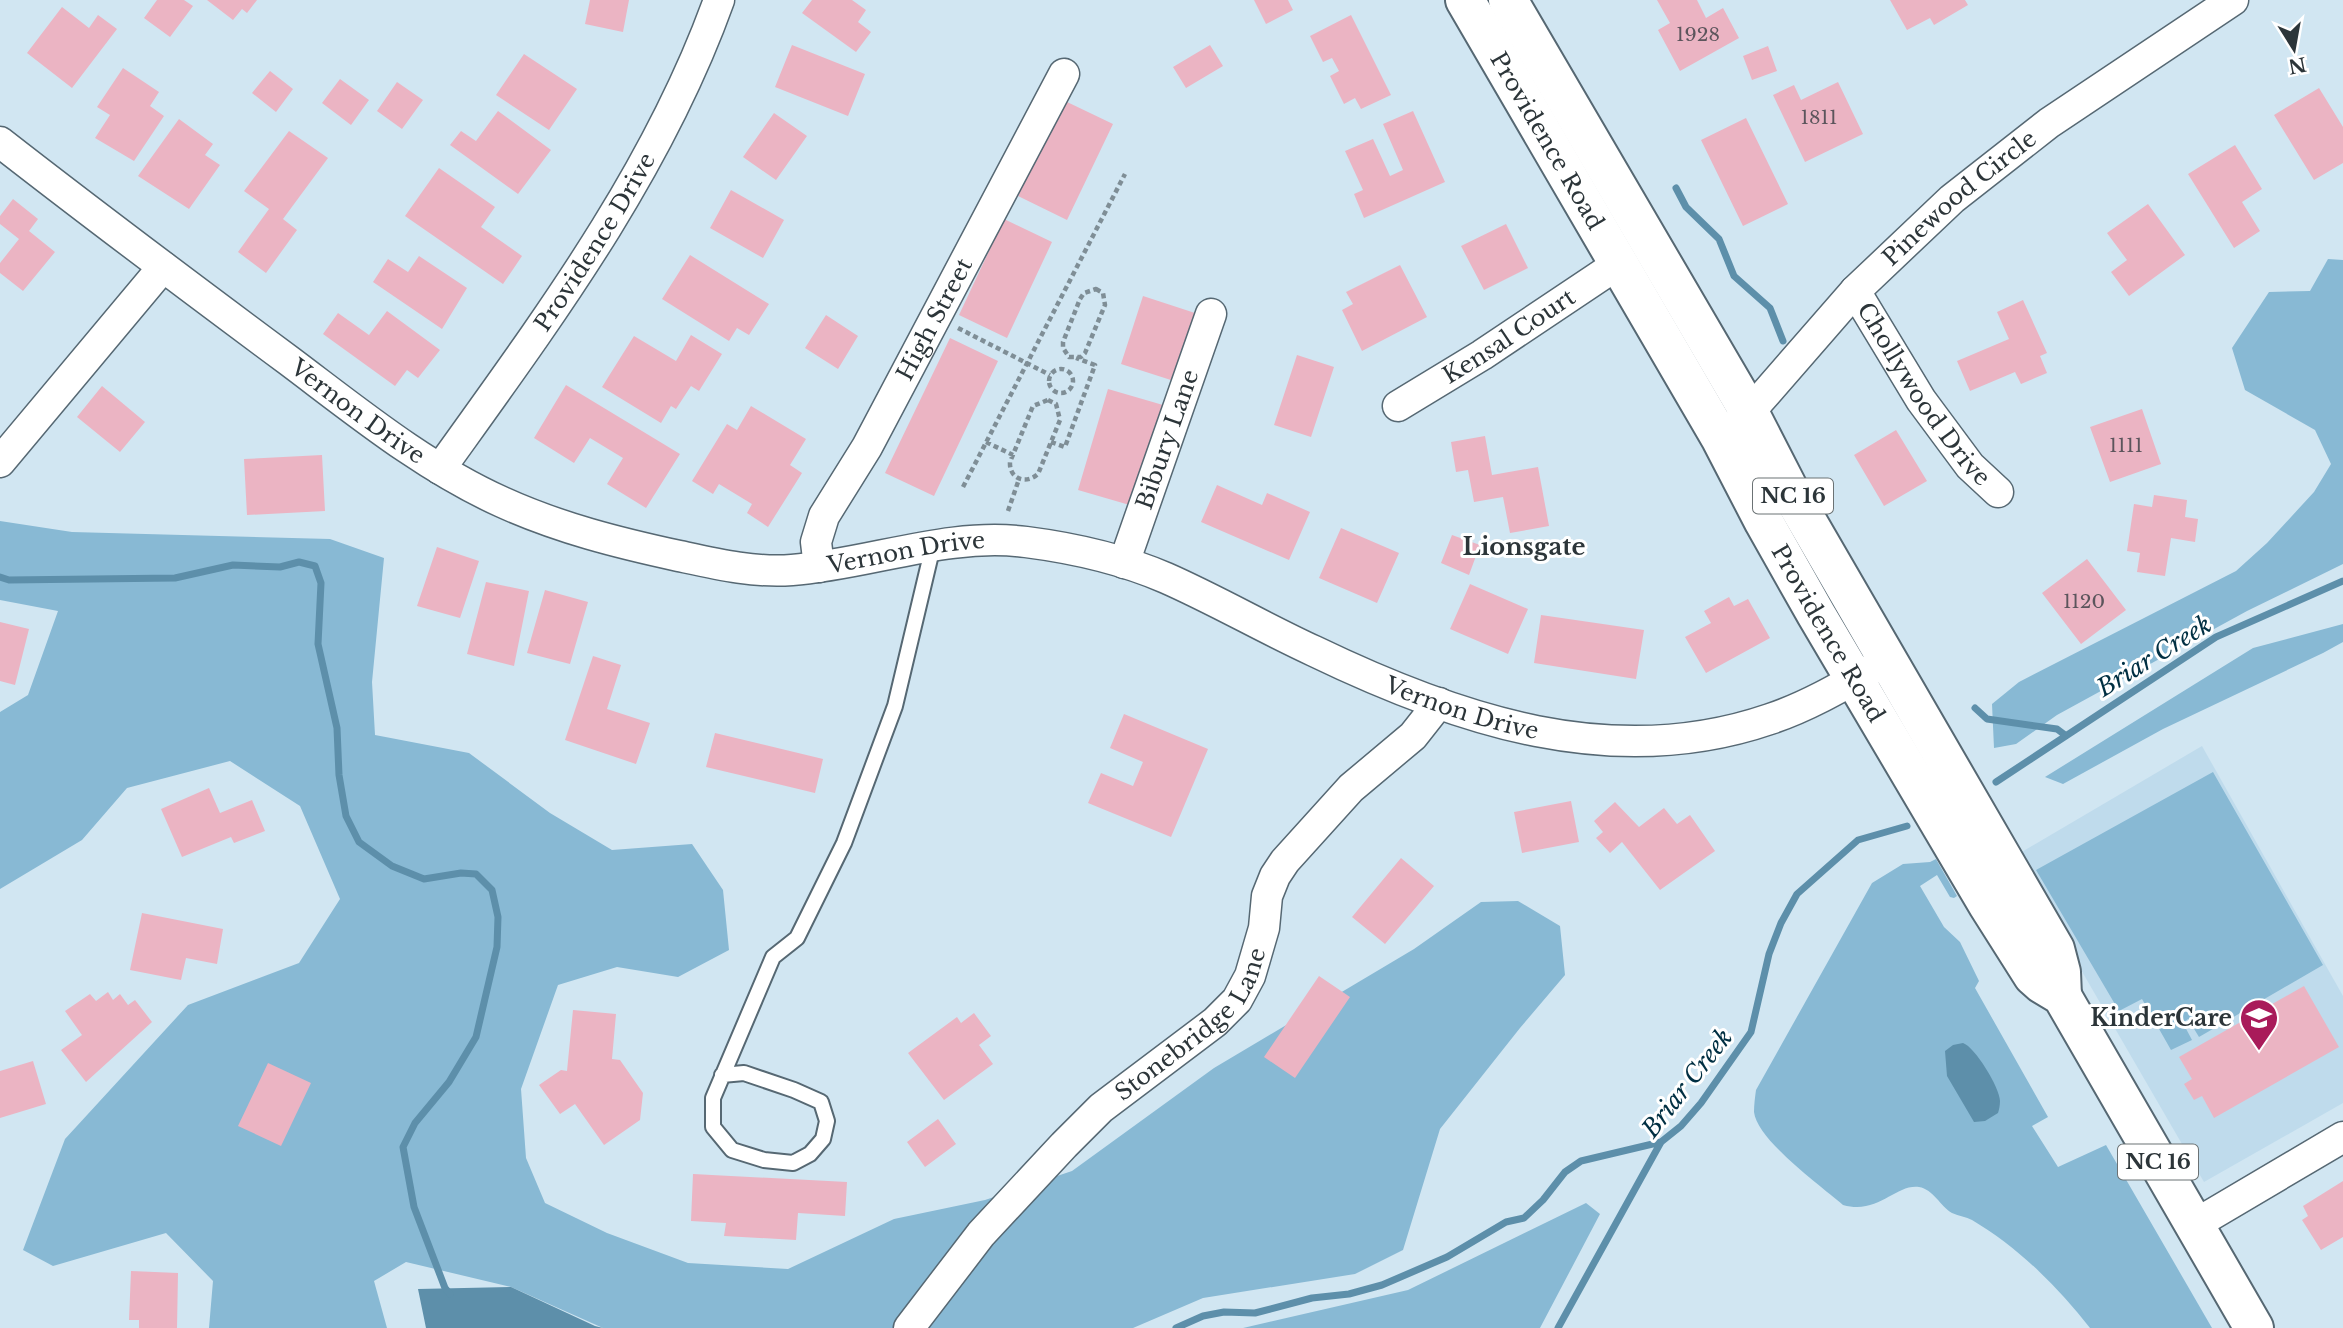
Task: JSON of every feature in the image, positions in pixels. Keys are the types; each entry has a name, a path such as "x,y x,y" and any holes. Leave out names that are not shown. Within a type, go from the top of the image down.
{"main road":[{"name":"Providence Road","path":"1465,0 1721,439 1764,522 1855,679 2025,965 2042,985 2062,996"},
{"name":"Providence Road","path":"1508,0 1749,412 1789,490 2055,949 2062,972 2062,996 2254,1328"}],"street":[{"name":"Providence Drive","path":"440,469 546,321 644,165 691,73 719,0"},
{"name":"Pinewood Circle","path":"1721,439 1749,412 1855,290 1952,199 2049,123 2233,0"},
{"name":"High Street","path":"819,567 816,542 824,516 853,473 1064,74"},
{"name":"Vernon Drive","path":"0,142 403,446 498,501 535,516 621,543 752,569 787,571 933,546 986,541 1022,542 1087,553 1124,563 1185,587 1316,653 1439,704 1500,723 1606,742 1660,741 1726,731 1773,718 1827,694 1887,659"},
{"name":"Kensal Court","path":"1398,406 1482,355 1618,264"},
{"path":"0,461 163,267"},
{"name":"Chollywood Drive","path":"1855,290 1921,400 1970,466 1998,492"},
{"name":"Bibury Lane","path":"1124,563 1211,314"},
{"name":"Stonebridge Lane","path":"909,1328 981,1234 1101,1108 1215,1022 1237,1000 1250,976 1264,928 1267,896 1285,861 1351,788 1413,736 1439,704"},
{"path":"2194,1225 2343,1137"}],"lane":[{"path":"722,1074 744,1073 821,1102 827,1121 822,1139 810,1154 793,1163 764,1160 732,1150 713,1127 713,1098 722,1074 772,957 797,939 844,844 895,706 933,546"}],"path":[{"path":"963,488 1125,174"},
{"path":"1051,442 1065,447 1095,365 1072,358 1063,348 1063,342 1080,299 1084,293 1096,289 1103,293 1105,305 1085,353 1072,358 1065,369"},
{"path":"936,317 1050,375"},
{"path":"1057,369 1065,369 1071,374 1072,386 1063,393 1055,392 1049,386 1050,375 1057,369"},
{"path":"1051,402 1055,392"},
{"path":"1039,402 1056,404 1060,420 1051,442 1038,474 1026,480 1013,475 1010,469 1013,455 1033,406 1039,402"},
{"path":"986,442 1013,455"},
{"path":"1008,511 1019,479"}],"shaded area":[{"path":"2328,259 2343,260 2343,564 2247,611 2057,715 2016,744 1994,748 1992,704 2019,682 2236,571 2267,543 2314,492 2331,464 2315,430 2245,390 2232,348 2269,292 2310,291"},
{"path":"0,521 72,532 330,539 384,558 372,682 375,735 469,753 550,813 612,850 692,844 723,890 729,950 678,977 617,967 558,985 521,1089 526,1158 545,1203 607,1233 688,1263 788,1269 894,1219 985,1200 1072,1171 1214,1068 1414,949 1481,902 1518,901 1560,926 1565,975 1440,1129 1403,1250 1355,1274 1203,1298 1133,1328 603,1328 511,1287 406,1262 374,1281 387,1328 209,1328 213,1281 166,1233 53,1266 23,1250 65,1139 188,1005 299,963 340,899 300,806 230,761 127,788 82,840 0,889 0,712 28,695 58,611 0,600"},
{"path":"2343,624 2343,642 2323,653 2163,729 2063,784 2045,777 2253,648"},
{"path":"2202,746 2343,996 2343,1103 2204,1182 2015,856"},
{"path":"2213,772 2323,965 2199,1037 2188,1019 2183,1023 2192,1040 2171,1050 2142,999 2119,1011 2036,870"},
{"path":"1936,859 1957,896 1950,897 1937,875 1920,886 1944,927 1960,942 1979,981 1975,988 2048,1117 2032,1126 2058,1167 2106,1145 2212,1328 2090,1328 2051,1283 2021,1255 1972,1220 1952,1213 1929,1191 1910,1187 1867,1206 1843,1205 1791,1162 1766,1136 1758,1123 1754,1112 1756,1090 1872,883 1903,864"},
{"path":"1963,1043 1980,1060 1999,1095 1998,1113 1985,1121 1974,1122 1947,1076 1945,1051 1953,1045"},
{"path":"1586,1203 1600,1214 1540,1328 1243,1328 1408,1290"},
{"path":"511,1287 603,1328 426,1328 418,1289"}],"building":[{"path":"157,0 184,0 193,6 170,37 144,18"},
{"path":"207,0 257,0 247,13 242,9 233,20"},
{"path":"590,0 629,0 623,32 585,24"},
{"path":"812,0 852,0 866,10 858,22 871,32 856,52 802,13"},
{"path":"1254,0 1288,0 1293,10 1266,24"},
{"path":"1657,0 1697,0 1706,18 1723,8 1739,38 1680,71 1658,30 1670,23"},
{"path":"1890,0 1965,0 1968,5 1934,25 1930,18 1907,30"},
{"path":"62,7 89,28 98,15 117,29 72,88 27,53"},
{"path":"1351,15 1391,95 1361,109 1355,98 1344,104 1330,76 1339,71 1332,58 1323,62 1310,36"},
{"path":"792,45 865,74 848,116 775,87"},
{"path":"1210,45 1223,66 1186,88 1173,67"},
{"path":"1768,46 1777,71 1752,80 1743,56"},
{"path":"524,54 577,89 549,130 496,95"},
{"path":"123,68 159,92 150,106 164,116 134,161 95,138 110,115 97,107"},
{"path":"270,71 293,89 276,112 252,93"},
{"path":"340,79 369,100 351,125 322,103"},
{"path":"397,82 423,100 402,129 377,111"},
{"path":"1838,82 1863,134 1805,162 1773,95 1794,85 1801,100"},
{"path":"2319,88 2343,127 2343,163 2314,180 2274,115"},
{"path":"1065,101 1113,124 1067,220 1018,196"},
{"path":"498,111 551,150 518,194 450,145 461,131 476,141"},
{"path":"1413,111 1445,182 1364,218 1354,194 1363,190 1345,151 1373,139 1390,176 1403,170 1383,124"},
{"path":"774,113 807,136 776,180 743,157"},
{"path":"1746,118 1788,204 1743,226 1701,140"},
{"path":"179,119 213,144 205,155 220,165 189,209 138,176"},
{"path":"289,131 328,158 283,219 297,230 266,273 238,252 269,209 244,191"},
{"path":"2235,145 2262,189 2242,202 2260,231 2234,248 2188,174"},
{"path":"439,168 495,207 481,227 522,256 503,284 405,216"},
{"path":"731,190 784,220 763,258 710,228"},
{"path":"13,199 38,219 29,231 55,252 23,291 0,273 0,263 19,239 0,224 0,216"},
{"path":"2148,204 2185,255 2129,296 2111,272 2127,260 2107,233"},
{"path":"1004,219 1052,242 1007,338 959,315"},
{"path":"1506,224 1528,268 1484,290 1461,246"},
{"path":"690,255 769,304 749,335 737,328 729,341 662,299"},
{"path":"419,256 467,288 442,329 373,282 388,259 408,272"},
{"path":"1400,265 1427,317 1362,351 1342,310 1353,304 1346,292"},
{"path":"1143,296 1195,313 1174,381 1121,364"},
{"path":"2023,300 2047,353 2040,356 2047,373 2021,384 2015,372 1970,391 1957,361 2009,339 1997,312"},
{"path":"387,311 440,350 418,378 407,370 395,386 323,334 338,313 369,335"},
{"path":"826,315 858,336 838,369 805,348"},
{"path":"691,335 722,354 699,391 691,386 676,409 671,406 661,423 602,387 634,336 676,361"},
{"path":"950,338 998,361 934,496 885,473"},
{"path":"1297,355 1334,367 1311,437 1274,425"},
{"path":"566,385 680,454 646,508 607,484 623,458 590,438 574,463 534,438"},
{"path":"102,386 145,422 120,452 77,417"},
{"path":"1108,389 1163,405 1133,506 1078,490"},
{"path":"751,406 806,439 790,465 802,473 768,527 747,513 752,504 719,484 713,494 692,481 727,424 737,430"},
{"path":"2142,409 2161,464 2110,482 2090,427"},
{"path":"1896,430 1927,481 1884,506 1854,455"},
{"path":"1485,436 1492,475 1538,467 1549,526 1510,533 1503,497 1474,502 1468,470 1456,472 1451,442"},
{"path":"322,455 325,511 247,515 244,459"},
{"path":"1217,485 1262,505 1267,493 1310,512 1289,560 1201,522"},
{"path":"2154,495 2187,500 2185,517 2198,519 2195,542 2171,538 2165,576 2137,572 2140,553 2127,551 2134,504 2152,507"},
{"path":"1341,528 1399,553 1377,603 1319,578"},
{"path":"1452,535 1480,545 1469,575 1441,563"},
{"path":"437,547 479,561 460,618 417,606"},
{"path":"2087,559 2126,610 2081,644 2042,593"},
{"path":"486,582 529,591 514,666 467,654"},
{"path":"1470,584 1528,609 1508,654 1450,629"},
{"path":"545,590 588,602 570,664 527,653"},
{"path":"1729,597 1734,606 1748,599 1770,638 1706,673 1685,637 1711,623 1704,611"},
{"path":"1541,615 1644,630 1636,679 1534,663"},
{"path":"0,622 29,629 15,685 0,681"},
{"path":"593,656 621,665 607,709 650,723 636,764 565,740"},
{"path":"1124,714 1208,749 1171,837 1088,803 1101,773 1133,786 1143,762 1110,748"},
{"path":"715,733 823,759 815,793 706,767"},
{"path":"209,788 220,813 252,800 265,831 234,843 231,837 182,857 161,809"},
{"path":"1571,801 1579,842 1522,853 1514,812"},
{"path":"1615,802 1639,827 1664,808 1677,824 1690,815 1715,851 1660,890 1622,842 1610,853 1596,838 1603,832 1594,821"},
{"path":"1401,858 1434,886 1385,944 1352,917"},
{"path":"142,913 223,929 217,964 186,958 181,980 130,970"},
{"path":"1319,976 1350,997 1295,1078 1264,1057"},
{"name":"KinderCare","path":"2304,986 2339,1047 2214,1118 2202,1096 2194,1100 2184,1084 2192,1079 2179,1057"},
{"path":"108,992 113,1000 120,994 128,1005 135,1000 152,1022 86,1082 61,1050 82,1035 65,1011 90,994 96,1001"},
{"path":"573,1010 616,1014 612,1059 620,1060 643,1093 640,1120 604,1145 575,1104 560,1114 539,1085 561,1070 567,1071"},
{"path":"974,1013 991,1036 979,1045 993,1064 944,1100 908,1053 957,1017 961,1023"},
{"path":"33,1061 46,1104 0,1118 0,1071"},
{"path":"268,1063 311,1083 281,1146 238,1126"},
{"path":"938,1119 956,1144 925,1167 907,1142"},
{"path":"693,1174 847,1182 845,1216 798,1213 796,1240 724,1236 726,1223 691,1221"},
{"path":"2343,1181 2343,1237 2321,1250 2302,1220 2308,1216 2303,1206"},
{"path":"131,1271 178,1273 177,1328 139,1328 139,1320 129,1320"}],"waterway":[{"path":"1676,188 1686,207 1719,239 1734,276 1770,308 1783,341"},
{"path":"0,577 9,580 175,578 233,565 280,567 299,562 315,566 321,583 318,644 337,728 339,775 346,816 359,842 392,866 424,879 461,873 476,874 492,890 498,917 497,947 476,1037 449,1082 415,1123 403,1147 414,1207 445,1288 450,1294"},
{"name":"Briar Creek","path":"1996,782 2216,637 2343,581"},
{"path":"1975,708 1987,719 2057,729 2065,735"},
{"name":"Briar Creek","path":"1558,1328 1661,1142 1681,1126 1701,1103 1751,1032 1769,954 1781,923 1797,894 1858,840 1907,826"},
{"path":"1176,1328 1203,1316 1224,1312 1255,1313 1312,1298 1349,1294 1382,1285 1447,1257 1506,1222 1524,1218 1543,1200 1565,1172 1581,1161 1661,1142"}],"place":[{"name":"KinderCare","path":"2259,1052"}],"district":[{"name":"Lionsgate","path":"1524,546"}]}
